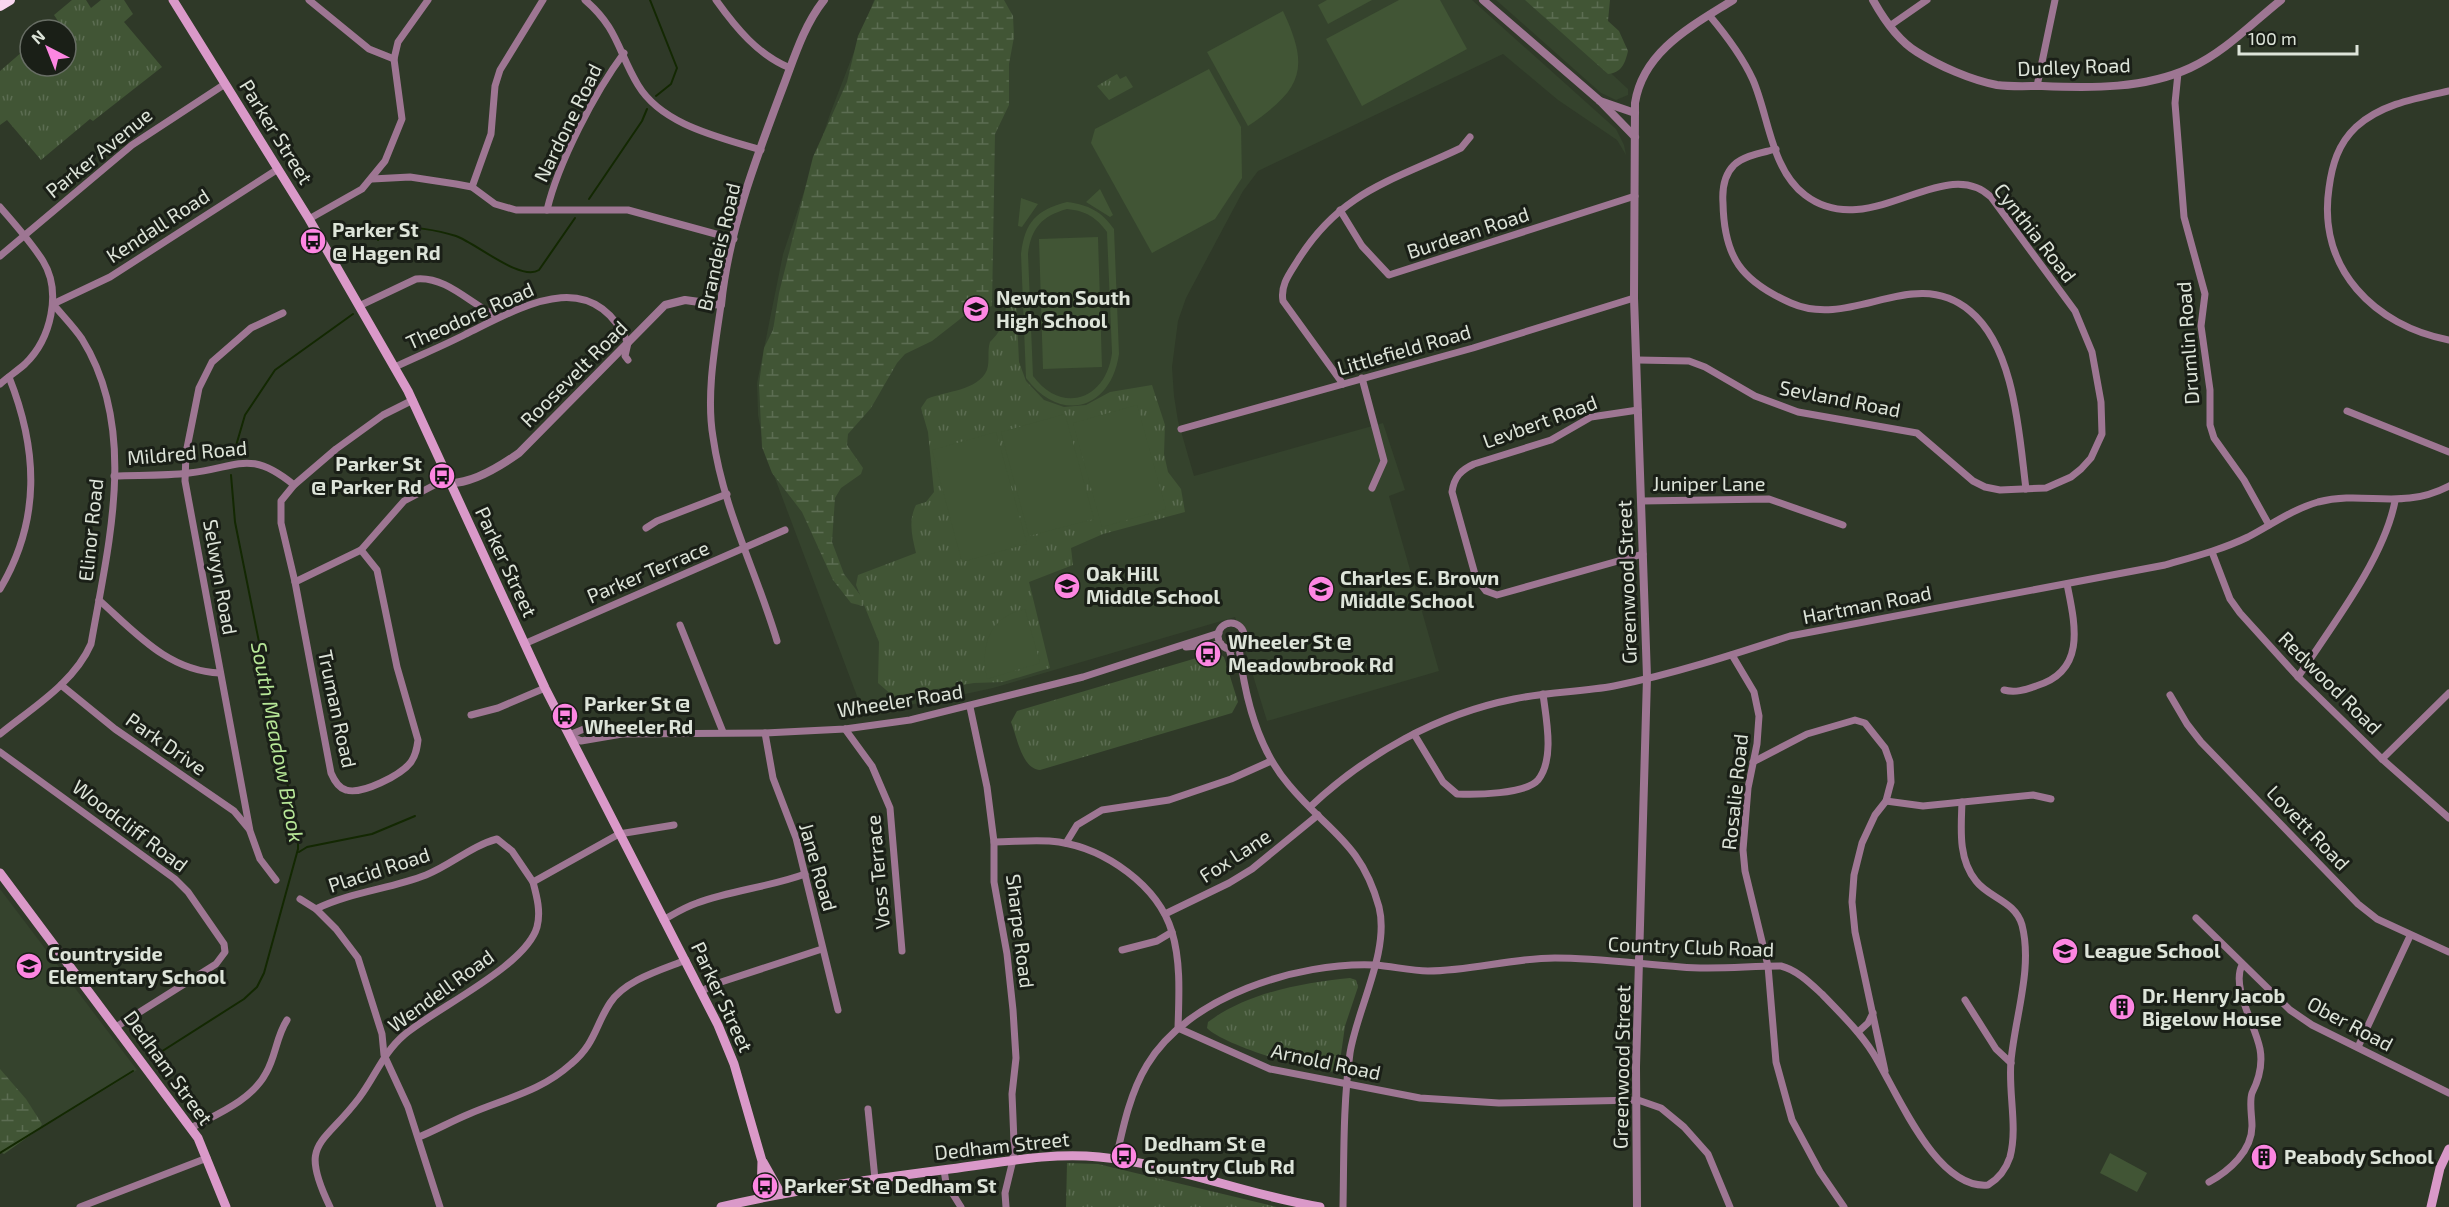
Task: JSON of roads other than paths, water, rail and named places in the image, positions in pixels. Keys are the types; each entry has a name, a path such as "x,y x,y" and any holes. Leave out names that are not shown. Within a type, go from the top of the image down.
{"highway":[{"path":"0,6 10,0"}],"main road":[{"name":"Parker Street","path":"173,0 309,219 413,400 544,688 701,992 734,1064 762,1161 781,1194"},
{"name":"Dedham Street","path":"0,873 191,1128 207,1158 226,1207"},
{"path":"2431,1207 2440,1168 2449,1149"},
{"name":"Dedham Street","path":"721,1207 761,1197 875,1179 1059,1155 1116,1159 1288,1202 1320,1207"},
{"name":"Parker Street","path":"761,1197 762,1161"}],"street":[{"path":"309,0 369,49 394,59"},
{"path":"309,219 362,189 372,179 393,146 402,119 394,59 402,34 428,0"},
{"path":"472,187 491,134 495,86 500,70 543,0"},
{"path":"585,0 609,26 624,53 636,83 658,109 681,122 761,150"},
{"path":"716,0 748,40 763,53 790,68"},
{"name":"Brandeis Road","path":"777,641 768,609 742,547 727,494 712,436 712,411 721,305 734,239 761,150 790,68 811,19 824,0"},
{"path":"1483,0 1600,101 1635,137"},
{"name":"Greenwood Street","path":"1637,1207 1647,677 1638,360 1634,298 1636,94 1651,63 1666,45 1733,0"},
{"name":"Dudley Road","path":"1873,0 1891,25 1916,51 1947,66 1997,85 2037,86 2119,86 2178,73 2225,47 2281,0"},
{"path":"1891,25 1927,0"},
{"path":"2037,86 2055,0"},
{"name":"Cynthia Road","path":"1709,15 1741,58 1753,79 1776,149 1791,182 1818,204 1833,210 1870,208 1954,184 1975,186 1991,197 2075,311 2084,330 2098,381 2103,434 2091,458 2071,477 2046,488 2026,489"},
{"name":"Nardone Road","path":"547,210 550,195 587,114 624,53"},
{"name":"Drumlin Road","path":"2178,73 2175,103 2184,217 2205,294 2200,326 2210,390 2210,425 2214,438 2244,480 2269,525"},
{"name":"Parker Avenue","path":"0,256 132,145 225,84"},
{"path":"2449,91 2386,108 2355,128 2338,148 2331,169 2328,214 2330,234 2341,264 2364,299 2400,324 2423,335 2449,340"},
{"path":"1600,101 1635,113"},
{"path":"1343,384 1283,302 1282,293 1285,280 1307,246 1340,210 1360,194 1461,148 1470,137"},
{"path":"1776,149 1740,160 1728,173 1723,184 1726,244 1738,264 1752,279 1775,295 1811,309 1847,309 1895,296 1922,292 1952,299 1970,311 1991,335 2007,371 2026,489"},
{"name":"Kendall Road","path":"53,304 110,277 278,169"},
{"path":"372,179 410,177 472,187 507,209 628,210 734,239"},
{"name":"Burdean Road","path":"1340,210 1362,246 1389,275 1635,196"},
{"path":"0,207 44,263 51,281 53,304 44,336 35,351 26,363 0,384"},
{"path":"359,306 416,279 426,278 450,288 498,317"},
{"name":"Theodore Road","path":"395,367 498,317 549,299 581,298 603,308 620,327 628,343"},
{"name":"Littlefield Road","path":"1181,429 1473,348 1634,298"},
{"name":"Roosevelt Road","path":"452,483 461,483 506,462 519,453 665,305 674,301 721,305"},
{"name":"Elinor Road","path":"0,734 61,685 87,654 91,644 112,528 114,476 112,428 101,383 82,338 53,304"},
{"name":"Selwyn Road","path":"276,880 260,859 250,831 185,474 193,413 199,388 212,362 250,328 283,313"},
{"path":"628,343 625,356 628,360"},
{"name":"Sevland Road","path":"1638,360 1689,361 1705,367 1755,396 1782,407 1849,422 1907,429 1927,441 1973,481 2000,490 2026,489"},
{"path":"0,589 22,537 29,510 32,476 29,444 22,410 9,377"},
{"path":"1362,378 1384,461 1372,488"},
{"name":"Truman Road","path":"362,550 377,570 397,667 418,740 417,752 404,769 367,788 346,790 339,786 331,773 280,509 281,501 294,485 357,433 413,400"},
{"name":"Levbert Road","path":"1638,410 1591,417 1551,440 1474,464 1463,469 1453,483 1452,492 1476,578 1486,591 1497,596 1642,554"},
{"path":"2347,411 2449,452"},
{"name":"Mildred Road","path":"114,476 185,474 228,464 255,463 267,465 294,485"},
{"path":"295,582 362,550 404,501 442,481 452,483"},
{"name":"Hartman Road","path":"1310,807 1379,754 1414,734 1476,708 1543,694 1615,686 1732,655 1790,636 2165,565 2212,552 2317,503 2343,498 2395,501 2431,495 2449,486"},
{"path":"646,528 657,521 727,494"},
{"name":"Juniper Lane","path":"1642,501 1770,499 1843,525"},
{"path":"2298,677 2374,559 2391,520 2395,501"},
{"name":"Parker Terrace","path":"524,644 785,530"},
{"name":"Redwood Road","path":"2212,552 2230,599 2240,614 2298,677 2382,759 2449,818"},
{"path":"2004,690 2016,692 2038,686 2066,667 2075,642 2074,621 2067,584"},
{"path":"99,600 147,643 169,659 191,670 220,672"},
{"path":"1241,669 1232,659 1229,649 1221,644 1219,633 1227,624 1239,626 1244,635 1239,647 1241,669 1256,723 1271,761 1289,787 1353,850 1368,873 1380,909 1380,933 1374,965 1355,1028 1346,1083 1343,1112 1343,1207"},
{"path":"680,625 723,732"},
{"name":"Wheeler Road","path":"569,735 581,741 622,734 765,733 846,729 910,720 970,707 1219,633"},
{"name":"Wheeler Road","path":"1174,648 1221,644"},
{"path":"1229,649 1239,647"},
{"name":"Rosalie Road","path":"1732,655 1754,692 1757,704 1757,744 1744,826 1745,871 1768,966 1774,1043 1784,1095 1806,1149 1844,1207"},
{"name":"Park Drive","path":"61,685 115,729 234,811 250,831"},
{"path":"471,715 498,708 544,688"},
{"path":"2382,759 2449,693"},
{"path":"1414,734 1443,782 1457,794 1483,794 1524,788 1539,779 1544,768 1547,725 1543,694"},
{"name":"Lovett Road","path":"2170,694 2187,724 2201,742 2358,904 2378,919 2410,936 2449,952"},
{"name":"Sharpe Road","path":"970,707 985,777 994,842 994,882 1007,954 1016,1058 1012,1094 1013,1160 1005,1193 1006,1207"},
{"path":"1753,762 1807,734 1855,720 1865,723 1872,731 1884,748 1890,762 1891,782 1886,801 1875,815 1862,843 1854,875 1853,893 1855,932 1874,1010 1886,1076"},
{"name":"Wheeler Road","path":"569,735 584,729 607,730 622,734"},
{"name":"Voss Terrace","path":"846,729 872,766 890,808 902,951"},
{"name":"Jane Road","path":"765,733 773,778 796,838 838,1010"},
{"name":"Woodcliff Road","path":"0,752 175,879 201,909 224,945 225,952 216,964 116,1027"},
{"path":"1066,843 1077,825 1102,810 1169,800 1271,761"},
{"path":"1886,801 1923,806 2033,795 2051,799"},
{"name":"Country Club Road","path":"1116,1159 1138,1082 1159,1047 1178,1028 1219,1002 1252,986 1294,974 1374,965 1428,971 1555,958 1682,967 1768,966 1791,969 1815,988 1858,1032 1910,1120 1940,1161 1968,1181 1988,1185 2004,1171 2013,1139 2011,1063 2024,969 2024,934 2021,921 2005,901 1977,883 1969,870 1961,836 1962,802"},
{"name":"Fox Lane","path":"1165,914 1229,883 1252,869 1318,815"},
{"path":"533,882 619,834 674,825"},
{"name":"Placid Road","path":"316,909 341,898 394,887 430,874 497,839 512,852 533,882"},
{"path":"994,842 1066,843 1087,848 1141,885 1165,914 1172,932 1179,984 1178,1028"},
{"path":"663,920 696,903 747,888 776,884 805,874"},
{"name":"Wendell Road","path":"330,1207 315,1172 315,1152 321,1140 359,1098 384,1055 423,1020 484,981 522,951 537,928 539,913 533,882"},
{"path":"300,899 316,909 351,946 358,958 382,1034 384,1055 408,1107 440,1207"},
{"name":"Ober Road","path":"2196,918 2290,1010 2312,1025 2449,1092"},
{"path":"1122,950 1157,941 1172,932"},
{"path":"2358,1047 2410,936"},
{"path":"701,992 712,985 822,949"},
{"path":"418,1137 469,1113 518,1097 555,1078 584,1053 597,1033 612,1001 620,992 641,979 686,960"},
{"path":"2209,1182 2224,1174 2244,1152 2252,1128 2252,1095 2258,1082 2261,1060 2253,1025 2238,982 2242,965"},
{"path":"1965,1000 1996,1049 2011,1063"},
{"path":"1858,1032 1872,1018 1874,1010"},
{"path":"191,1128 253,1091 267,1072 276,1040 287,1020"},
{"name":"Arnold Road","path":"1178,1028 1270,1069 1312,1079 1346,1083 1420,1098 1459,1102 1638,1100 1661,1108 1697,1139 1717,1170 1730,1207"},
{"path":"868,1109 875,1179"},
{"path":"86,1206 207,1158"},
{"path":"944,1170 946,1183 961,1207"}],"waterway":[{"name":"South Meadow Brook","path":"650,0 677,68 671,84 656,96"},
{"name":"South Meadow Brook","path":"589,199 642,121 647,109"},
{"name":"South Meadow Brook","path":"378,240 383,231 391,227 441,232 465,240 521,271 531,272 539,270 575,218"},
{"name":"South Meadow Brook","path":"233,456 245,415 275,370 353,314"},
{"name":"South Meadow Brook","path":"153,1057 244,999 257,987 264,973 298,849 298,837 235,522 231,475"},
{"path":"299,852 307,847 372,834 415,816"},
{"name":"South Meadow Brook","path":"0,1153 133,1071"}],"place":[{"name":"Parker St @ Hagen Rd","path":"313,241"},
{"name":"Newton South High School","path":"976,309"},
{"name":"Parker St @ Parker Rd","path":"442,476"},
{"name":"Oak Hill Middle School","path":"1067,586"},
{"name":"Charles E. Brown Middle School","path":"1321,589"},
{"name":"Wheeler St @ Meadowbrook Rd","path":"1208,654"},
{"name":"Parker St @ Wheeler Rd","path":"565,716"},
{"name":"League School","path":"2065,951"},
{"name":"Countryside Elementary School","path":"29,966"},
{"name":"Dr. Henry Jacob Bigelow House","path":"2122,1007"},
{"name":"Dedham St @ Country Club Rd","path":"1124,1156"},
{"name":"Peabody School","path":"2264,1157"},
{"name":"Parker St @ Dedham St","path":"765,1186"}]}
